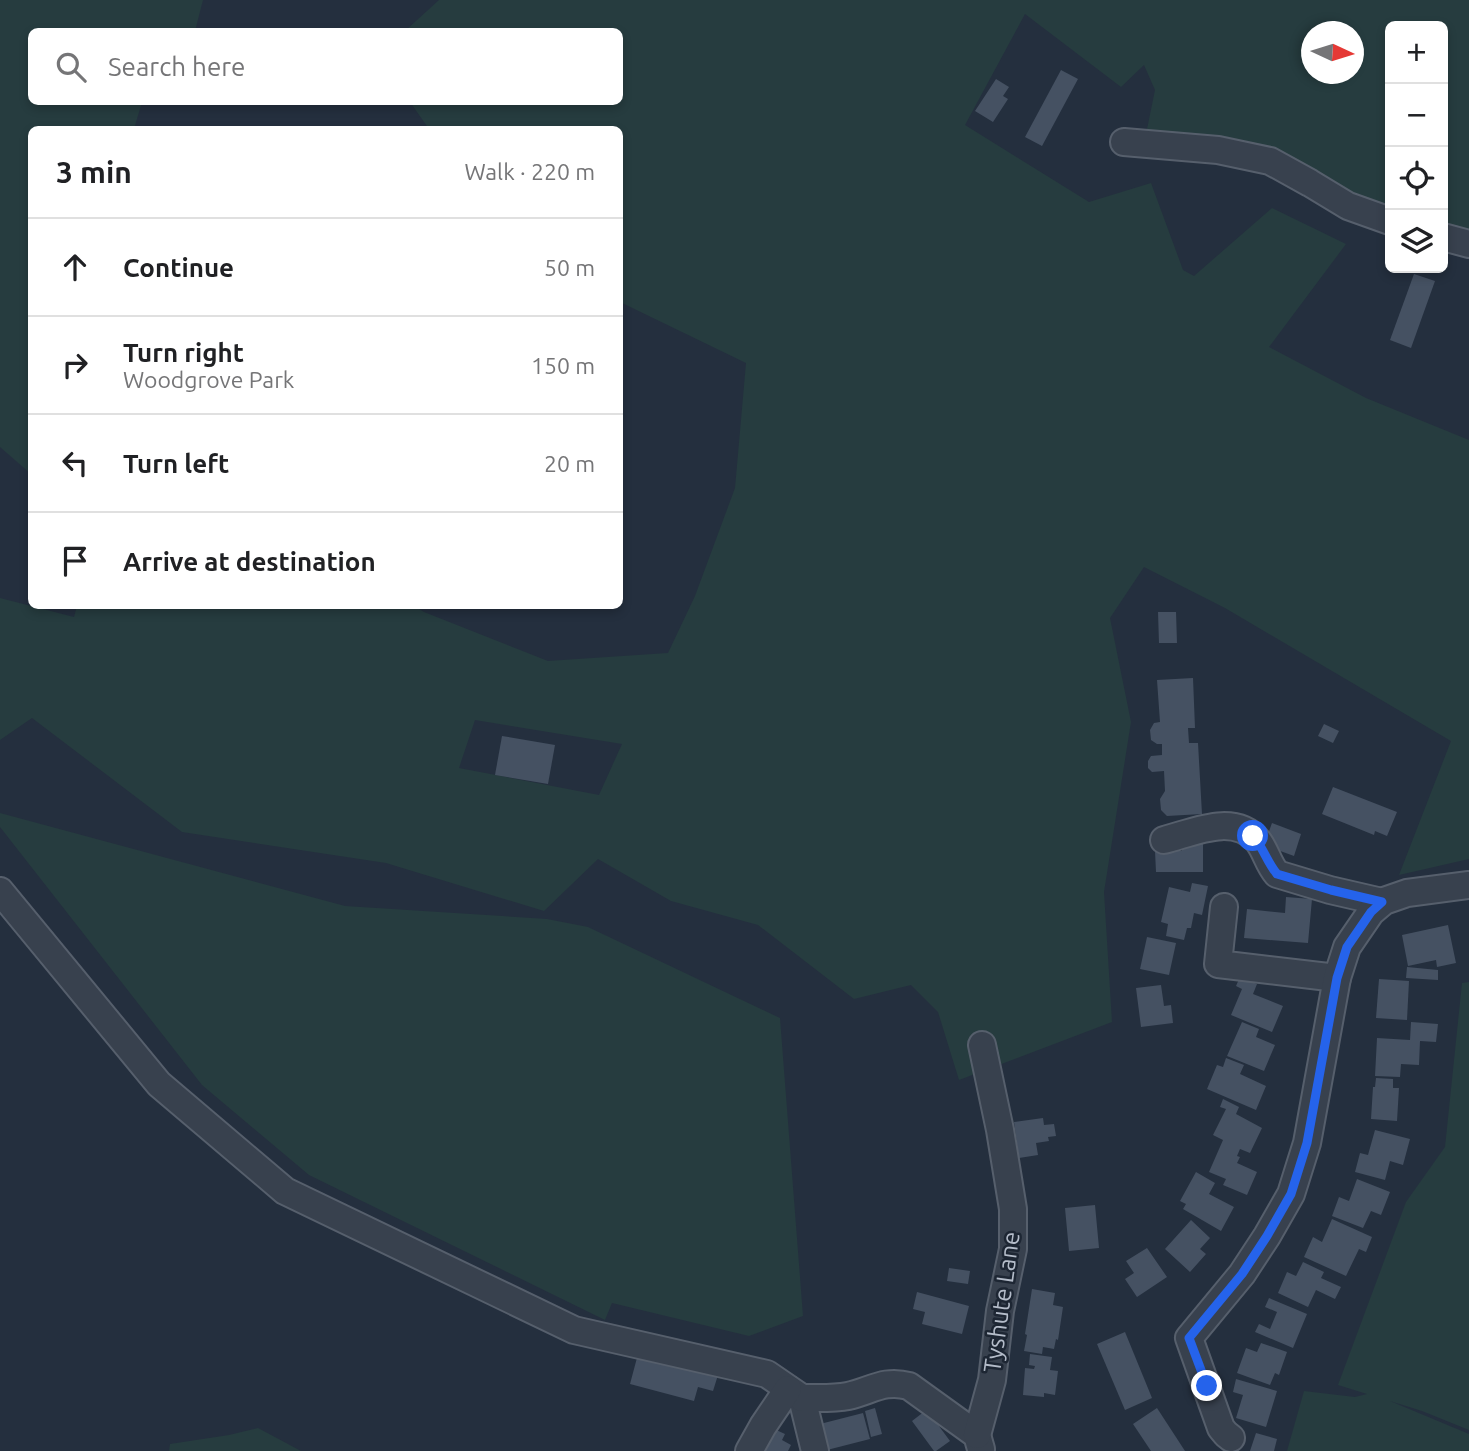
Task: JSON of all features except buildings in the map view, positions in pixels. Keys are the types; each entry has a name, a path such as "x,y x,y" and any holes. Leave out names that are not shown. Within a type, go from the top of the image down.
{"street":[{"path":"1124,142 1218,149 1270,161 1348,206 1385,219"},
{"path":"1448,238 1469,244"},
{"path":"1164,840 1205,828 1221,826 1244,829 1260,844 1277,874 1382,902"},
{"path":"1231,1438 1222,1428 1189,1338 1242,1274 1291,1194 1307,1143 1337,978 1347,947 1371,912 1382,902 1407,893 1469,885"},
{"path":"0,891 159,1084 285,1191 574,1330 767,1374 795,1393 847,1396 877,1386 897,1383 909,1386 979,1443"},
{"path":"1224,907 1218,964 1337,978"},
{"name":"Tyshute Lane","path":"979,1443 992,1380 1000,1311 1013,1249 1013,1209 982,1045"},
{"path":"749,1451 763,1426 795,1393"},
{"path":"795,1393 815,1451"}],"green space":[{"path":"0,0 203,0 196,28 28,28 28,105 141,105 135,126 28,126 28,471 0,447"},
{"path":"439,0 1469,0 1469,234 1448,228 1448,21 1385,21 1385,210 1146,134 1155,90 1144,65 1121,87 1025,14 965,125 1089,202 1151,183 1183,270 1194,276 1272,208 1346,244 1269,347 1366,398 1469,440 1469,859 1399,875 1451,741 1225,608 1144,567 1110,618 1131,722 1104,892 1112,1022 959,1080 938,1012 911,985 854,999 758,925 671,901 598,859 544,911 386,863 182,832 32,718 0,740 0,598 28,605 28,609 43,609 74,617 76,609 419,609 548,661 668,653 695,596 735,488 746,363 623,303 623,126 427,126 412,105 623,105 623,28 408,28","holes":["475,720 622,744 599,795 459,768"]},
{"path":"0,813 345,906 547,919 588,927 780,1018 803,1316 749,1336 612,1303 605,1320 309,1175 202,1085 0,827"},
{"path":"1469,982 1469,1430 1390,1401 1469,1434 1469,1451 1287,1451 1304,1391 1355,1397 1367,1394 1338,1385 1406,1202 1445,1147 1462,983"},
{"path":"258,1428 301,1451 169,1451 170,1444"}],"route":[{"path":"1207,1386 1189,1338 1242,1274 1291,1194 1307,1143 1337,978 1347,947 1371,912 1382,902 1277,874 1253,836"}]}
